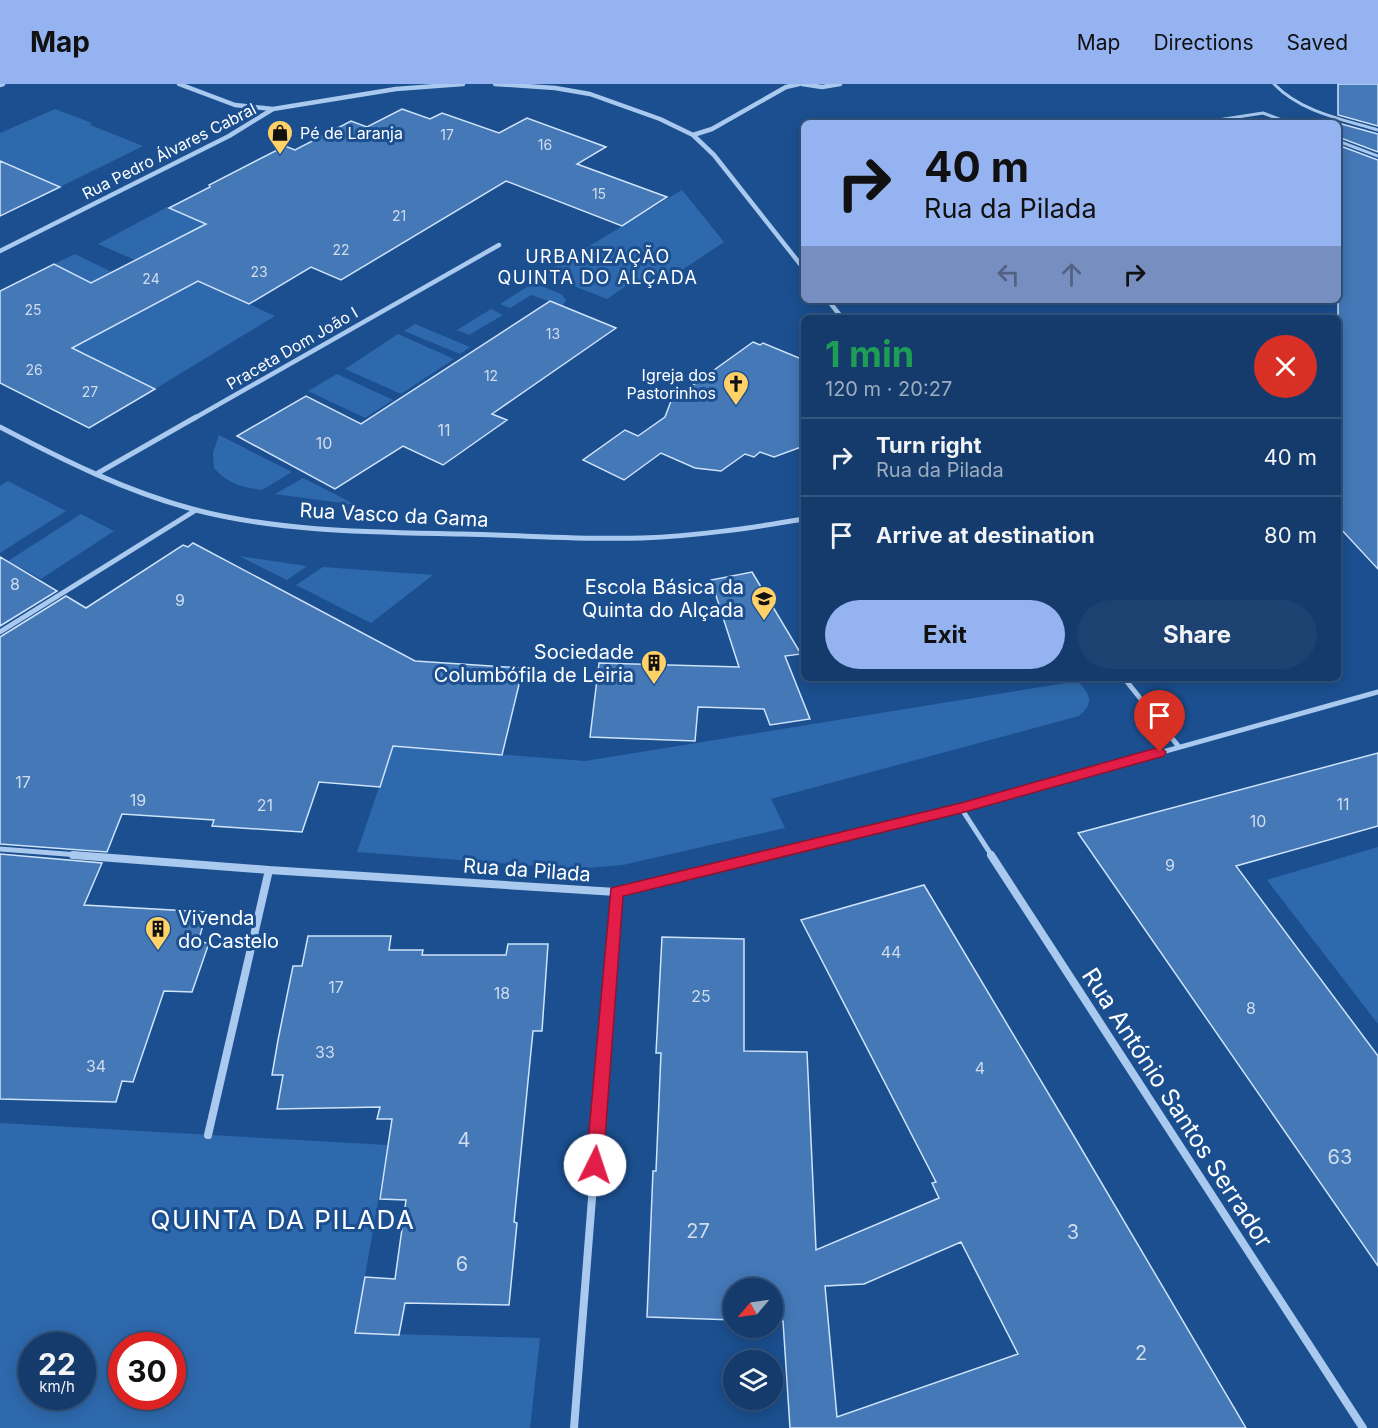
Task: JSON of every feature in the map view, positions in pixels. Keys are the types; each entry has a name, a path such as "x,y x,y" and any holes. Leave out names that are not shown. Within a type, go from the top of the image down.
{"street":[{"path":"179,84 235,105 273,110"},
{"name":"Rua Pedro Álvares Cabral","path":"0,251 229,136 273,110 396,89 463,84"},
{"path":"495,84 555,88 590,94 660,119 693,135 714,155 801,266"},
{"path":"693,135 712,129 786,87 801,84 822,87 840,84"},
{"name":"Praceta Dom João I","path":"98,473 499,244"},
{"path":"830,303 840,315"},
{"name":"Rua Vasco da Gama","path":"0,427 45,451 143,493 196,510 296,526 376,532 663,537 727,532 801,520"},
{"path":"0,632 196,510"},
{"path":"1127,681 1179,747"},
{"name":"Rua da Pilada","path":"0,849 269,870 616,892 961,808 1378,692"},
{"name":"Rua António Santos Serrador","path":"961,808 1363,1428"},
{"path":"208,1135 269,870"},
{"path":"574,1428 616,892"}],"lane":[{"path":"1274,84 1281,93 1299,104 1378,130"},
{"path":"1218,120 1263,113 1282,120"},
{"path":"1341,142 1378,156"}],"shaded area":[{"path":"55,109 143,146 60,187 22,170 0,181 0,133"},
{"path":"682,190 724,242 658,286 636,279 607,299 543,274"},
{"path":"167,207 260,246 207,276 153,251 135,260 98,244"},
{"path":"75,254 112,272 91,283 54,264"},
{"path":"198,281 275,316 155,389 31,328 106,289 146,309"},
{"path":"533,283 561,294 566,300 563,306 531,295 510,308 500,304"},
{"path":"491,309 503,315 469,335 457,330"},
{"path":"415,324 470,347 460,354 404,331"},
{"path":"398,334 454,359 401,394 345,369"},
{"path":"337,374 393,400 365,418 308,391"},
{"path":"219,435 292,472 262,490 230,481 214,468 213,453"},
{"path":"303,478 356,505 275,494"},
{"path":"8,481 66,511 0,553 0,486"},
{"path":"81,514 114,531 41,579 8,561"},
{"path":"239,556 306,566 307,566 287,580"},
{"path":"323,567 433,575 371,623 296,585"},
{"path":"1078,681 1089,698 1087,707 1079,716 771,799 785,828 623,865 574,869 357,852 393,746 585,761"},
{"path":"1378,847 1378,1024 1267,880"},
{"path":"0,1123 388,1145 355,1333 540,1338 530,1428 0,1428"}],"building":[{"path":"1338,84 1378,84 1378,126 1338,115"},
{"path":"402,109 430,119 442,113 499,133 527,118 606,147 577,164 667,197 622,226 506,181 341,280 311,267 249,304 198,281 72,348 155,389 89,428 0,383 0,291 54,264 91,283 206,224 169,208 210,187 209,185 285,146 295,150 351,121 367,127"},
{"path":"1341,124 1378,134 1378,152 1341,138"},
{"path":"1341,146 1378,160 1378,569 1341,529 1341,315 1338,315 1338,303 1341,303"},
{"path":"0,161 60,187 0,216"},
{"path":"550,301 616,328 492,414 507,420 443,465 403,446 335,489 237,436 306,396 361,424"},
{"name":"Igreja dos Pastorinhos","path":"753,342 760,345 763,343 801,359 801,447 774,457 760,452 754,457 745,454 721,471 695,468 661,453 624,480 583,460 625,430 638,436 665,417 671,401"},
{"path":"193,543 415,661 523,668 502,755 393,746 380,787 319,782 302,832 212,826 214,820 122,814 107,852 0,844 0,637 66,596 86,608 183,545 188,547"},
{"path":"0,557 57,591 0,626"},
{"path":"752,572 801,654 785,656 810,719 770,725 764,709 698,707 695,741 590,737 599,663 739,667 711,580"},
{"path":"1378,753 1378,826 1236,866 1378,1056 1378,1266 1078,833"},
{"path":"0,854 102,863 84,905 207,912 198,942 209,943 192,992 164,991 133,1082 122,1081 116,1102 0,1099"},
{"path":"924,885 1246,1428 790,1428 783,1321 783,1278 723,1278 723,1320 647,1317 661,1053 656,1053 662,937 744,939 744,1051 807,1052 816,1250 939,1198 932,1183 936,1182 801,920","holes":["961,1242 1018,1354 837,1417 825,1286 864,1284"]},
{"path":"308,936 391,936 389,950 423,950 422,955 506,955 508,944 548,944 542,1031 533,1031 514,1222 517,1223 509,1305 405,1303 399,1335 355,1333 365,1277 395,1279 406,1200 380,1199 392,1119 377,1119 380,1107 277,1109 283,1075 272,1075 278,1040 293,966 302,966"}],"place":[{"name":"Pé de Laranja","path":"280,156"},
{"name":"Igreja dos Pastorinhos","path":"736,407"},
{"name":"Escola Básica da Quinta do Alçada","path":"764,622"},
{"name":"Sociedade Columbófila de Leiria","path":"654,686"},
{"name":"Vivenda do Castelo","path":"158,952"}],"district":[{"name":"URBANIZAÇÃO QUINTA DO ALÇADA","path":"598,267"},
{"name":"QUINTA DA PILADA","path":"283,1220"}],"route":[{"path":"595,1165 616,892 961,808 1160,752"}]}
